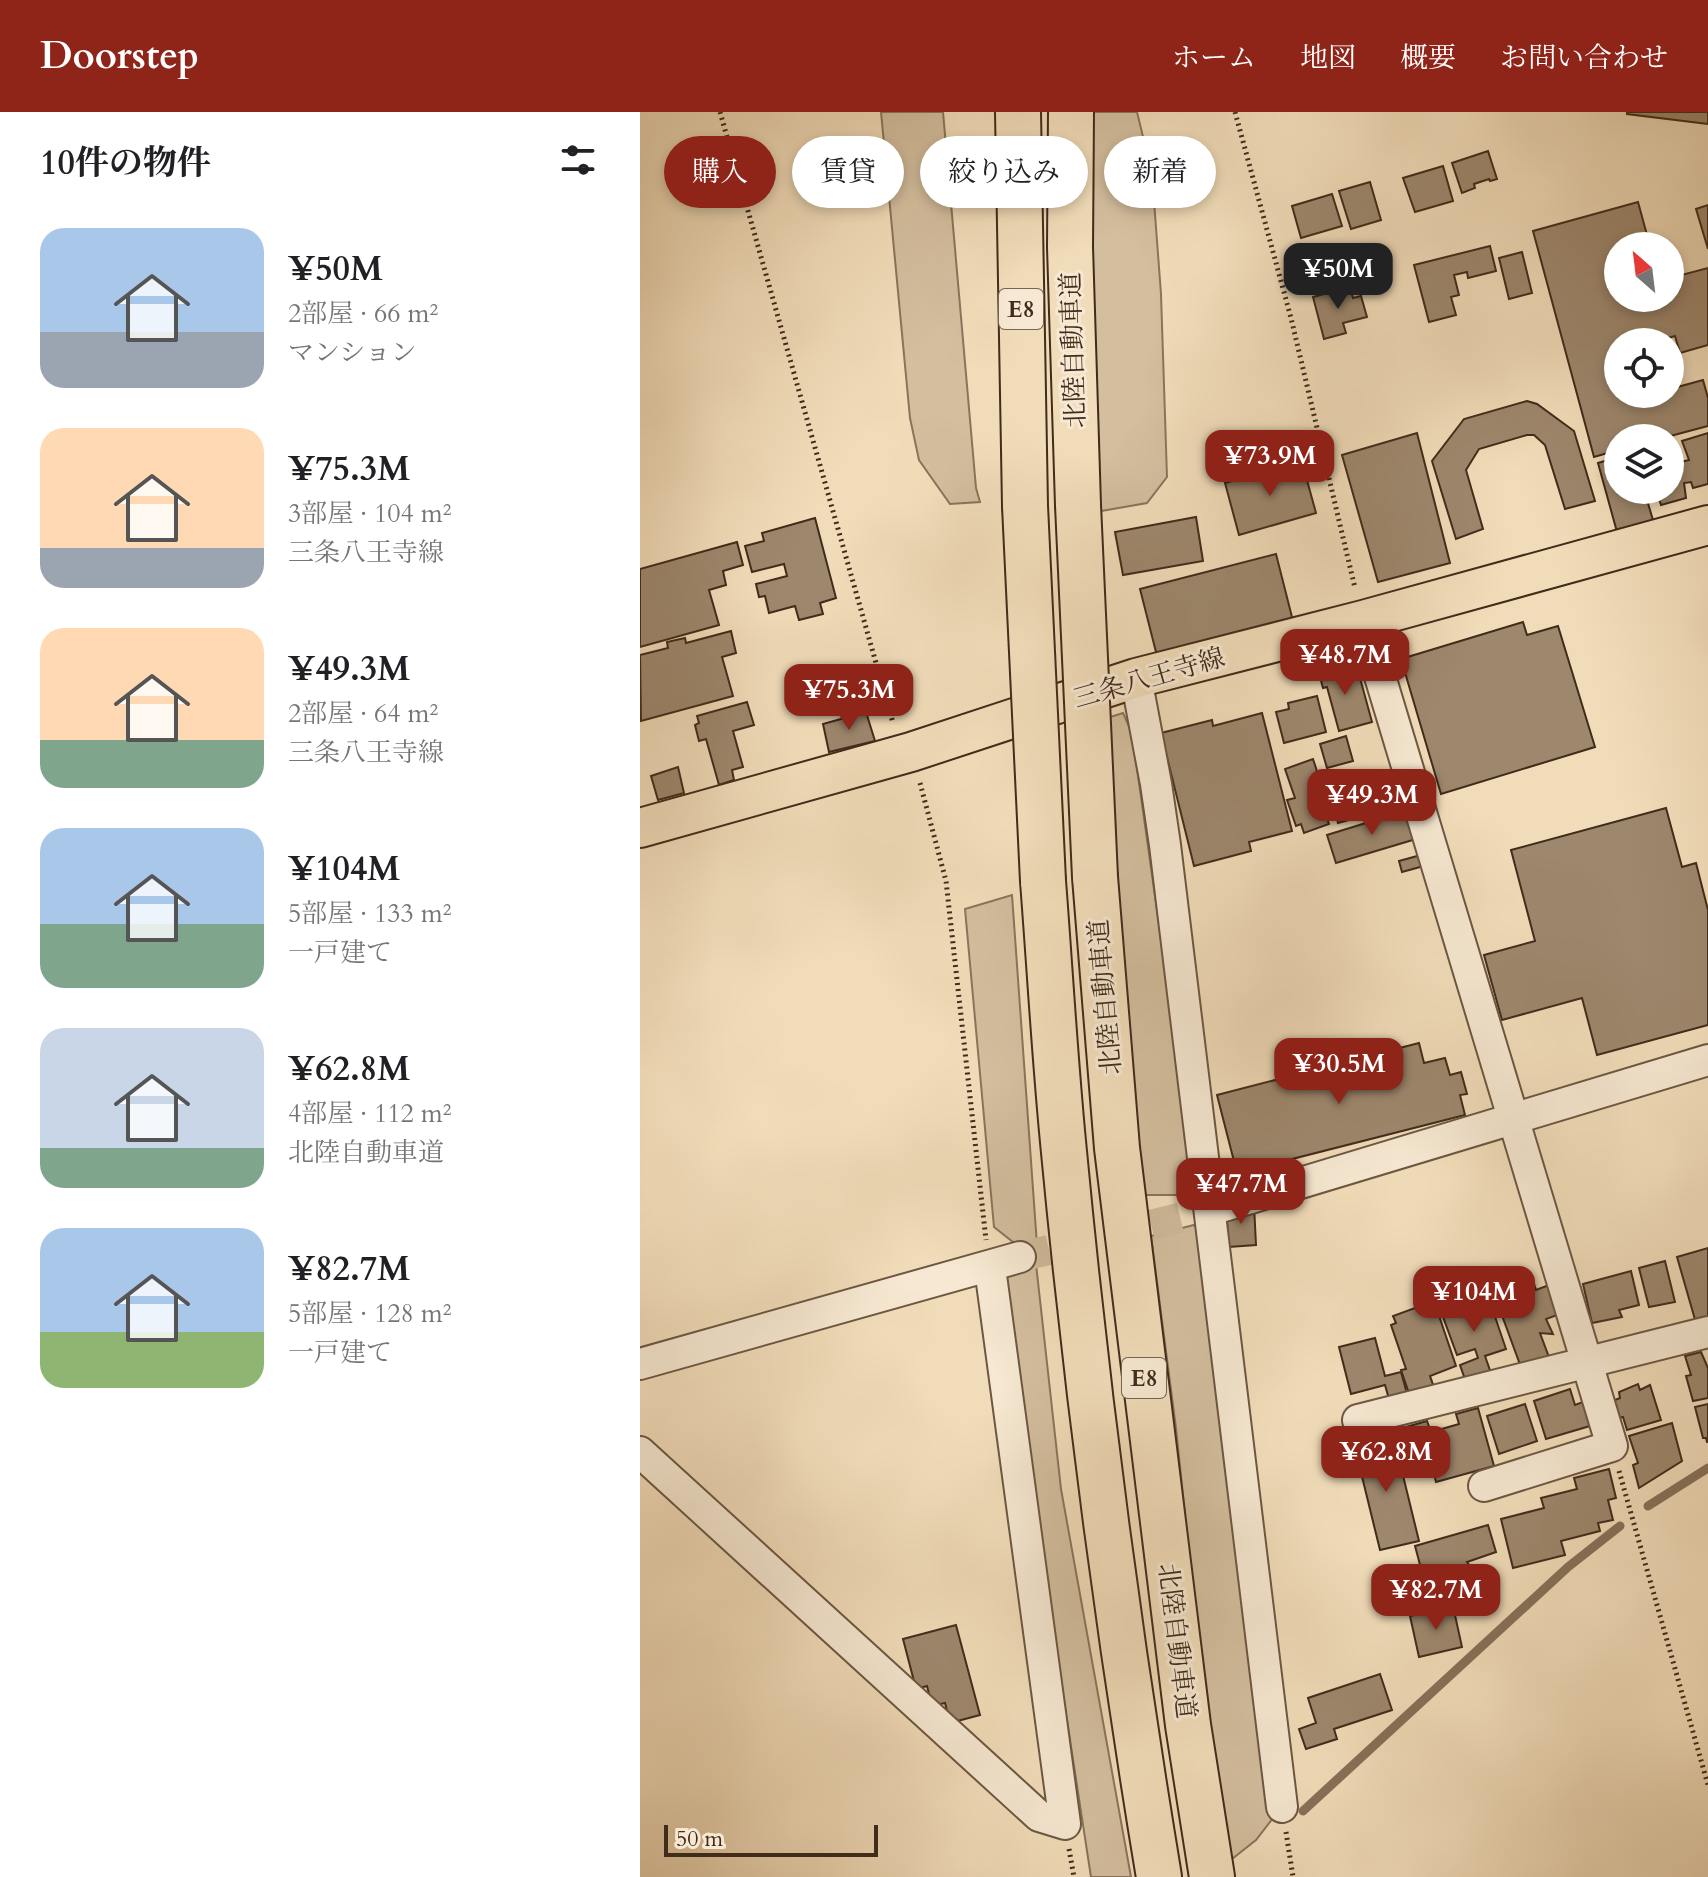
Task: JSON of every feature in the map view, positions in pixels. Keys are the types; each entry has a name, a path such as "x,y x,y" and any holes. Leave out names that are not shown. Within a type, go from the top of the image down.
{"highway":[{"name":"北陸自動車道","path":"1018,112 1025,506 1043,881 1064,1151 1093,1413 1134,1728 1159,1877"},
{"name":"北陸自動車道","path":"1071,112 1070,247 1078,505 1095,877 1119,1164 1188,1725 1212,1877"}],"main road":[{"name":"三条八王寺線","path":"640,828 906,753 1136,678 1363,620 1708,525"}],"street":[{"path":"1363,620 1612,1446 1484,1486"},
{"path":"1136,678 1161,814 1282,1807"},
{"path":"1211,1210 1514,1116 1708,1060"},
{"path":"640,1364 990,1268 1020,1257"},
{"path":"640,1452 1039,1816 1065,1824 990,1268"},
{"path":"1358,1420 1708,1332"}],"path":[{"path":"720,112 946,881 990,1268"},
{"path":"1235,112 1291,318 1363,620"},
{"path":"1612,1446 1708,1785"},
{"path":"1282,1807 1293,1877"}],"shaded area":[{"path":"881,112 943,112 945,136 920,136 920,208 951,208 976,488 980,502 950,504 919,460 910,418 890,208 904,208 904,136 883,136"},
{"path":"1090,112 1137,112 1143,136 1104,136 1104,208 1155,208 1161,294 1167,477 1147,503 1090,513"},
{"path":"1123,713 1132,733 1195,1180 1191,1195 1142,1195 1104,719"},
{"path":"1012,895 1037,1245 1018,1246 994,1227 965,909"},
{"path":"1194,1225 1203,1238 1273,1818 1256,1840 1232,1859 1228,1852 1197,1631 1176,1428 1151,1236"},
{"path":"1036,1264 1061,1489 1131,1877 1091,1877 1000,1283 1004,1272"}],"building":[{"path":"1708,112 1708,124 1627,114"},
{"path":"1488,151 1497,179 1474,184 1475,188 1462,193 1452,163"},
{"path":"1443,166 1453,201 1415,212 1403,178"},
{"path":"1370,182 1381,220 1351,229 1339,191"},
{"path":"1332,194 1342,226 1301,238 1292,206"},
{"path":"1638,202 1646,232 1604,232 1604,312 1684,312 1684,274 1708,268 1708,345 1684,352 1684,328 1604,328 1604,408 1684,408 1684,385 1703,380 1708,398 1708,426 1684,432 1684,424 1604,424 1604,454 1594,457 1533,231"},
{"path":"1708,205 1708,249 1696,209"},
{"path":"1490,246 1496,271 1468,278 1467,272 1454,275 1459,295 1451,297 1456,315 1429,322 1414,265"},
{"path":"1522,252 1532,293 1509,299 1499,258"},
{"path":"1350,287 1353,298 1361,296 1367,317 1343,323 1346,333 1324,339 1313,297"},
{"path":"1527,401 1537,404 1574,431 1595,501 1565,509 1545,445 1534,435 1527,435 1479,449 1466,470 1483,529 1456,539 1432,461 1464,419"},
{"path":"1417,433 1450,563 1378,582 1342,455"},
{"path":"1708,433 1708,484 1693,488 1691,482 1684,483 1684,461 1689,460 1684,440"},
{"path":"1604,461 1604,485 1598,463"},
{"path":"1302,462 1316,513 1239,535 1225,483"},
{"path":"1609,504 1648,504 1653,520 1617,532"},
{"path":"1196,517 1203,561 1123,575 1115,532"},
{"path":"815,518 836,598 820,603 823,614 799,620 795,606 769,613 765,596 759,597 756,584 787,576 784,564 752,572 745,546 764,541 762,533"},
{"path":"737,542 743,565 723,571 726,585 709,590 719,625 640,647 640,569"},
{"path":"1276,554 1293,621 1157,656 1140,589"},
{"path":"1523,622 1527,635 1558,626 1595,747 1441,794 1401,659"},
{"path":"731,631 736,653 722,657 733,696 641,721 640,655 668,648 667,642 685,638 686,643"},
{"path":"1339,660 1344,678 1350,677 1351,681 1360,678 1372,722 1339,731 1327,687 1323,688 1317,666"},
{"path":"1317,696 1326,732 1284,743 1276,712 1289,709 1288,703"},
{"path":"747,702 754,725 733,731 743,767 732,770 734,780 719,785 706,739 699,741 695,725 699,723 697,716"},
{"path":"866,712 875,741 829,752 823,724"},
{"path":"1262,713 1292,831 1249,842 1251,851 1194,866 1161,733 1212,720 1213,726"},
{"path":"1346,736 1353,761 1327,768 1320,744"},
{"path":"1313,759 1330,811 1325,814 1329,824 1304,833 1301,824 1296,826 1287,800 1295,798 1285,769"},
{"path":"678,767 684,793 658,800 651,776"},
{"path":"1360,772 1365,788 1390,782 1396,807 1338,823 1327,781"},
{"path":"1666,808 1682,867 1696,863 1708,910 1708,1025 1597,1055 1582,998 1502,1020 1484,955 1535,941 1511,850"},
{"path":"1408,810 1416,839 1336,863 1327,835"},
{"path":"1428,853 1431,864 1402,872 1399,861"},
{"path":"1419,1043 1424,1063 1445,1058 1450,1075 1461,1072 1467,1094 1460,1095 1465,1115 1237,1173 1217,1095"},
{"path":"1254,1205 1256,1245 1229,1247 1226,1208"},
{"path":"1708,1248 1708,1320 1696,1323 1677,1257"},
{"path":"1665,1261 1675,1302 1649,1307 1639,1268"},
{"path":"1631,1271 1639,1305 1619,1310 1622,1317 1592,1323 1583,1284"},
{"path":"1531,1274 1536,1290 1549,1285 1560,1314 1546,1319 1553,1334 1540,1333 1550,1360 1522,1370 1492,1288"},
{"path":"1486,1290 1506,1349 1485,1356 1493,1379 1468,1388 1460,1365 1478,1358 1475,1349 1457,1355 1439,1306"},
{"path":"1434,1301 1456,1366 1430,1376 1436,1393 1412,1402 1401,1370 1406,1369 1391,1325 1396,1323 1393,1316"},
{"path":"1375,1338 1385,1376 1401,1372 1409,1401 1391,1406 1385,1385 1351,1394 1339,1347"},
{"path":"1701,1352 1708,1368 1708,1398 1693,1401 1686,1376 1691,1375 1685,1356"},
{"path":"1638,1384 1640,1390 1650,1385 1661,1420 1627,1430 1623,1417 1619,1418 1612,1401 1620,1398 1619,1392"},
{"path":"1570,1389 1575,1405 1583,1402 1590,1426 1546,1439 1534,1401"},
{"path":"1525,1404 1537,1441 1499,1454 1487,1416"},
{"path":"1708,1404 1707,1442 1703,1438 1695,1407"},
{"path":"1478,1408 1494,1466 1436,1482 1428,1451 1407,1456 1399,1429 1427,1421 1431,1432 1459,1424 1456,1414"},
{"path":"1672,1423 1682,1461 1639,1488 1633,1465 1638,1463 1629,1436"},
{"path":"1387,1436 1392,1457 1398,1455 1419,1541 1380,1550 1354,1444"},
{"path":"1609,1469 1616,1498 1608,1500 1613,1520 1598,1523 1600,1531 1561,1541 1565,1555 1513,1568 1501,1519 1544,1508 1541,1498 1577,1489 1574,1478"},
{"path":"1488,1525 1496,1552 1467,1562 1475,1573 1426,1587 1415,1546"},
{"path":"1453,1606 1462,1647 1419,1657 1410,1616"},
{"path":"956,1625 980,1715 950,1723 945,1703 932,1706 927,1686 916,1689 903,1639"},
{"path":"1380,1674 1392,1710 1334,1729 1337,1739 1306,1749 1299,1729 1316,1723 1308,1698"}],"waterway":[{"path":"1648,1506 1708,1468"},
{"path":"1303,1811 1568,1567 1620,1526"}],"tunnel":[{"path":"1020,1257 1211,1210"}]}
